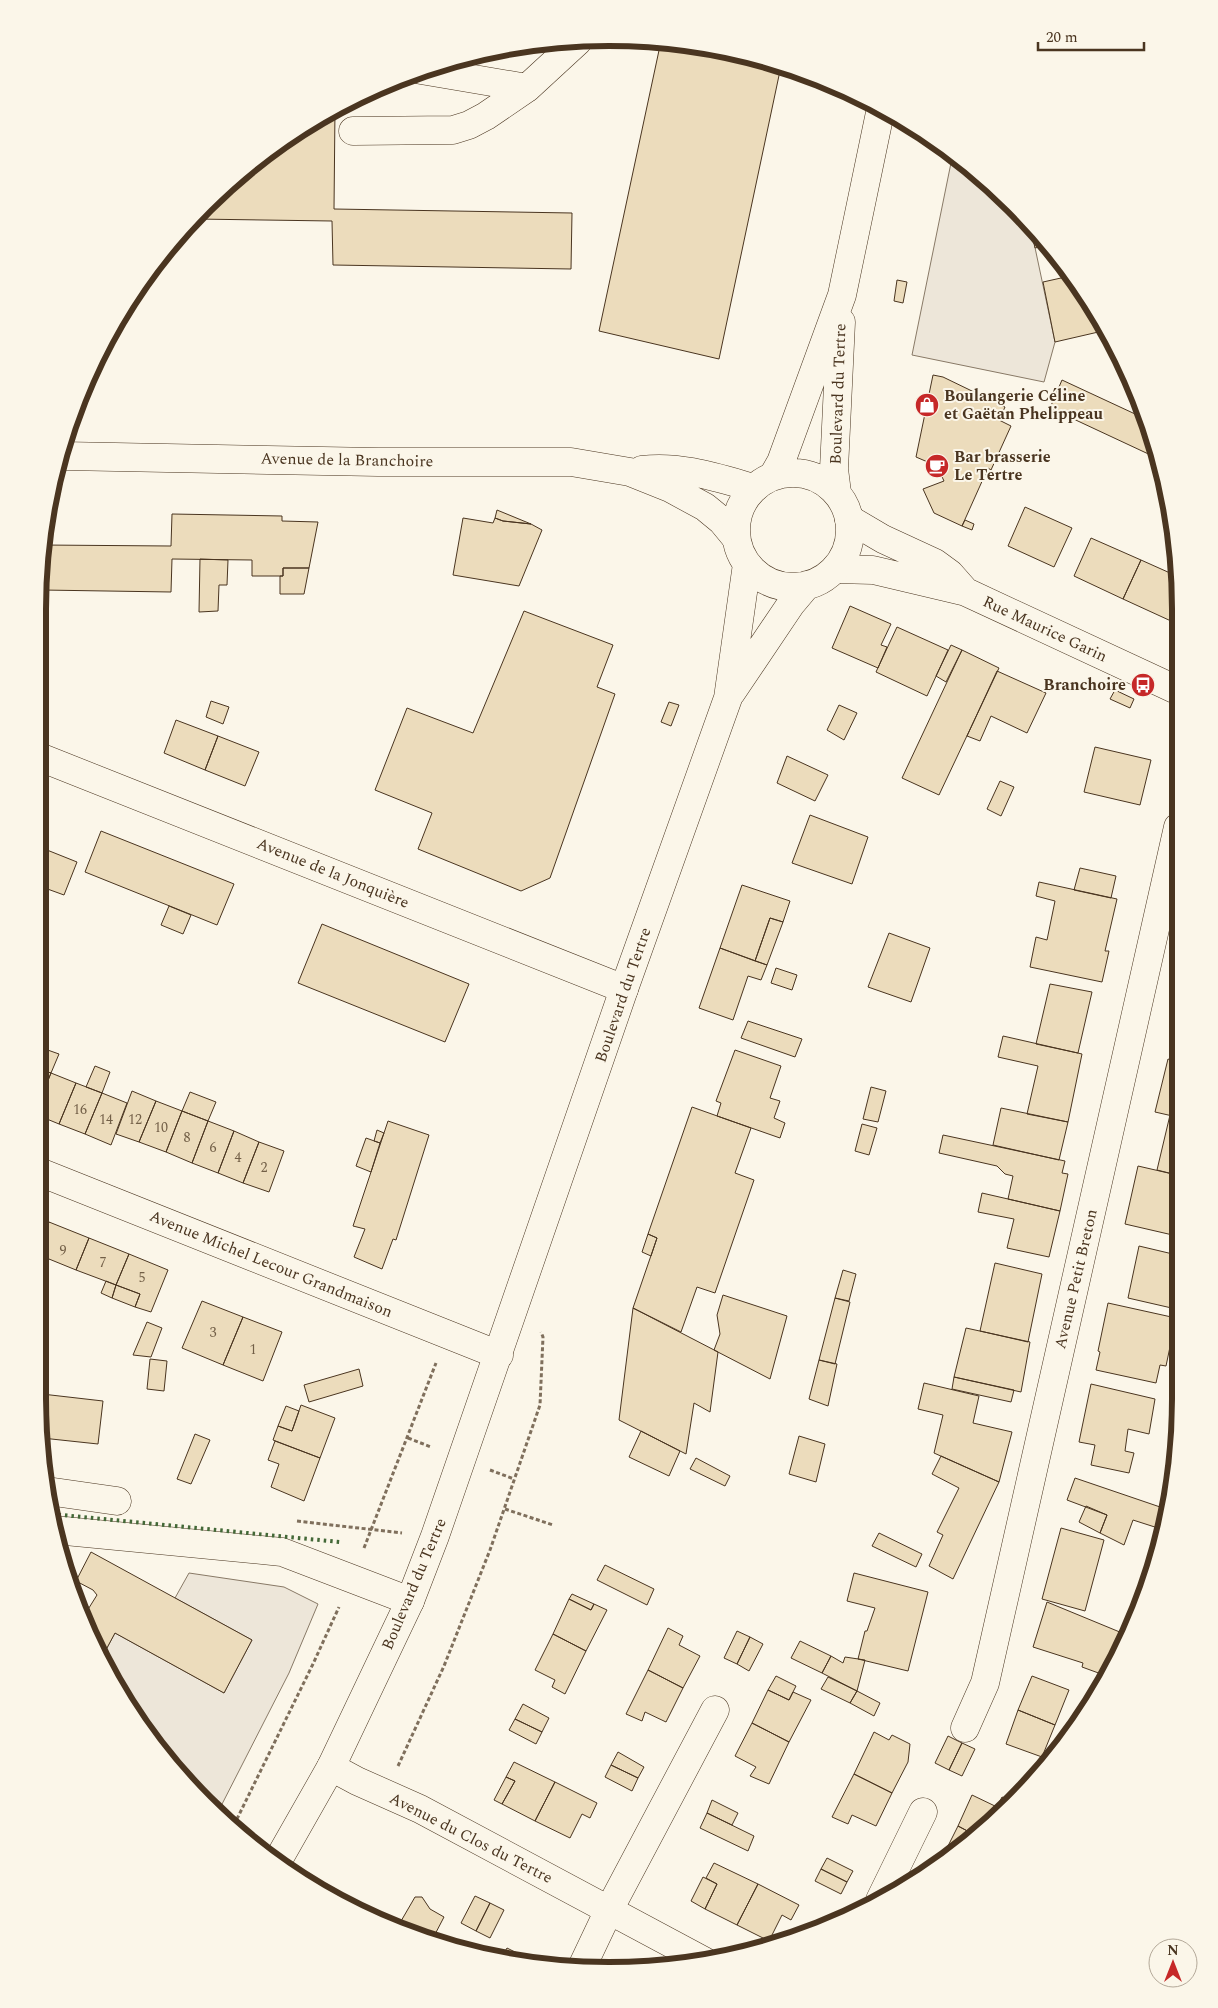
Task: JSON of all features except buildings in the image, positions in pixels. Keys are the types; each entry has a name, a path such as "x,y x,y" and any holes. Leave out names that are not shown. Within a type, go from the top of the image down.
{"street":[{"path":"353,131 453,130 469,125 486,116 527,88 571,47"},
{"path":"438,73 527,88"},
{"name":"Boulevard du Tertre","path":"763,482 781,462 842,295 879,116"},
{"name":"Boulevard du Tertre","path":"837,493 834,469 842,295"},
{"name":"Avenue de la Branchoire","path":"67,456 378,462 571,462 630,472 670,488 705,507 722,521 736,538"},
{"name":"Avenue de la Branchoire","path":"630,472 651,469 672,470 763,482"},
{"path":"794,472 820,479 837,493 845,505 850,533 848,547 835,569 822,579 807,585 785,586 770,582 758,575 747,564 740,552 736,538 736,522 740,507 763,482 794,472"},
{"name":"Rue Maurice Garin","path":"849,519 875,535 935,563 950,574 966,592"},
{"name":"Boulevard du Tertre","path":"281,1856 331,1767 410,1601 435,1536 499,1356 624,989 728,698 747,564"},
{"name":"Rue Maurice Garin","path":"835,569 873,570 966,592 1172,688"},
{"name":"Boulevard du Tertre","path":"728,698 791,604 807,585"},
{"name":"Avenue de la Jonquière","path":"46,760 624,989"},
{"name":"Avenue Petit Breton","path":"965,1728 985,1683 1172,854"},
{"name":"Avenue Michel Lecour Grandmaison","path":"46,1174 499,1356"},
{"path":"54,1493 117,1501"},
{"path":"62,1531 282,1552 410,1601"},
{"path":"585,1961 609,1910 715,1710"},
{"name":"Avenue du Clos du Tertre","path":"331,1767 420,1809 693,1955"},
{"path":"886,1888 923,1812"}],"path":[{"path":"385,1793 444,1666 490,1550 540,1405 543,1337 520,1293"},
{"path":"504,1509 553,1525"}],"shaded area":[{"path":"951,162 1007,211 1033,240 1055,342 1044,382 912,355"},
{"path":"189,1573 284,1587 318,1604 289,1673 221,1806 186,1770 163,1742 141,1712 105,1651 115,1633 224,1693 252,1640 175,1598"}],"hedge":[{"path":"58,1515 340,1542"}],"place":[{"name":"Boulangerie Céline et Gaëtan Phelippeau","path":"927,405"},
{"name":"Bar brasserie Le Tertre","path":"937,466"},
{"name":"Branchoire","path":"1143,685"}]}
